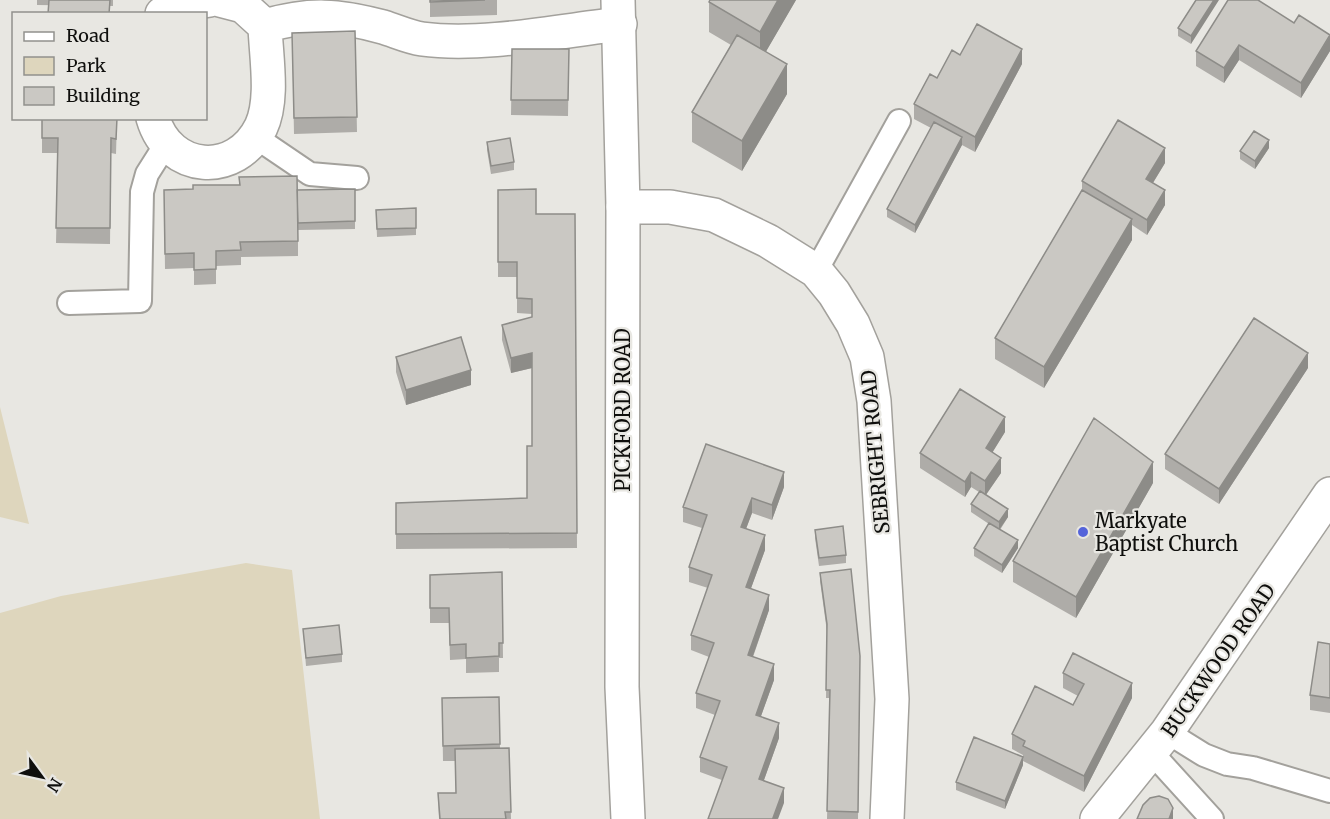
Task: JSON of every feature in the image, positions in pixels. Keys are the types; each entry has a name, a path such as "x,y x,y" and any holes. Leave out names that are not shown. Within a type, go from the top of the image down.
{"street":[{"path":"168,6 210,0"},
{"path":"160,131 181,156 211,164 239,153 261,126 267,106 265,26 243,6 220,0"},
{"path":"265,26 290,19 325,15 348,18 421,39 465,41 619,12"},
{"name":"PICKFORD ROAD","path":"619,12 623,207 621,687 628,819"},
{"name":"SEBRIGHT ROAD","path":"623,207 680,208 714,215 768,241 816,271 834,293 853,324 867,357 874,402 892,699 887,819"},
{"name":"BUCKWOOD ROAD","path":"1097,819 1160,743 1320,532 1330,494"}],"lane":[{"path":"816,271 899,122"},
{"path":"69,303 140,302 142,192 160,131"},
{"path":"254,136 310,174 357,178"},
{"path":"1160,743 1227,764 1252,768 1330,791"},
{"path":"1160,743 1212,819"}],"green space":[{"path":"0,407 29,524 0,517"},
{"path":"246,563 292,570 320,819 0,819 0,613 61,596"}],"building":[{"path":"49,0 110,0 109,12 48,12"},
{"path":"430,0 485,0 430,2"},
{"path":"710,0 778,0 760,32 709,2"},
{"path":"1196,0 1214,0 1191,36 1178,28"},
{"path":"1228,0 1258,0 1294,23 1299,15 1330,35 1301,83 1239,45 1224,68 1196,51"},
{"path":"977,24 1022,49 975,137 914,104 930,74 937,78 952,50 960,55"},
{"path":"355,31 357,117 294,118 292,33"},
{"path":"737,35 787,64 742,141 692,112"},
{"path":"512,49 569,49 568,100 511,100"},
{"path":"42,120 117,120 116,139 111,138 110,228 56,228 58,138 42,138"},
{"path":"1118,120 1165,148 1146,179 1165,190 1147,220 1082,181"},
{"path":"934,122 962,137 915,225 887,209"},
{"path":"1254,131 1269,140 1255,161 1240,151"},
{"path":"510,138 514,162 491,166 487,142"},
{"path":"297,176 298,241 240,242 241,250 216,251 216,269 194,270 194,253 165,254 164,190 193,189 193,185 240,185 239,177"},
{"path":"355,189 355,221 298,223 297,190"},
{"path":"536,189 536,214 575,214 577,533 396,534 396,503 527,498 527,446 532,446 532,353 511,358 502,325 532,317 532,299 517,298 517,262 498,262 498,190"},
{"path":"1082,190 1132,219 1044,367 995,338"},
{"path":"416,208 416,228 377,229 376,210"},
{"path":"1254,318 1308,353 1219,489 1165,454"},
{"path":"461,337 471,370 406,390 396,357"},
{"path":"960,389 1005,417 986,448 1001,458 985,481 971,472 965,482 920,453"},
{"name":"Markyate Baptist Church","path":"1094,418 1153,462 1076,597 1013,561"},
{"path":"706,444 784,472 772,505 752,498 741,527 765,535 746,587 769,595 748,655 774,664 756,715 779,723 759,779 784,788 773,818 777,819 708,819 727,767 700,757 720,701 696,693 714,643 691,635 712,575 689,567 707,515 683,507"},
{"path":"980,491 1008,509 999,522 971,504"},
{"path":"989,523 1018,540 1002,565 974,548"},
{"path":"843,526 846,555 819,558 815,530"},
{"path":"851,569 860,656 858,812 827,811 830,690 826,690 827,624 820,573"},
{"path":"502,572 503,643 499,643 499,656 466,658 466,644 450,645 449,608 430,608 430,575"},
{"path":"339,625 342,654 306,658 303,629"},
{"path":"1318,642 1330,644 1330,698 1310,695"},
{"path":"1073,653 1132,683 1084,776 1023,746 1025,741 1012,734 1035,686 1073,705 1084,684 1063,673"},
{"path":"499,697 500,744 443,746 442,698"},
{"path":"974,737 1023,757 1005,801 956,782"},
{"path":"509,748 511,812 505,812 506,819 440,819 438,793 456,793 455,749"},
{"path":"1159,796 1168,799 1173,808 1169,819 1137,819 1143,805 1150,798"}],"place":[{"name":"Markyate Baptist Church","path":"1083,532"}]}
